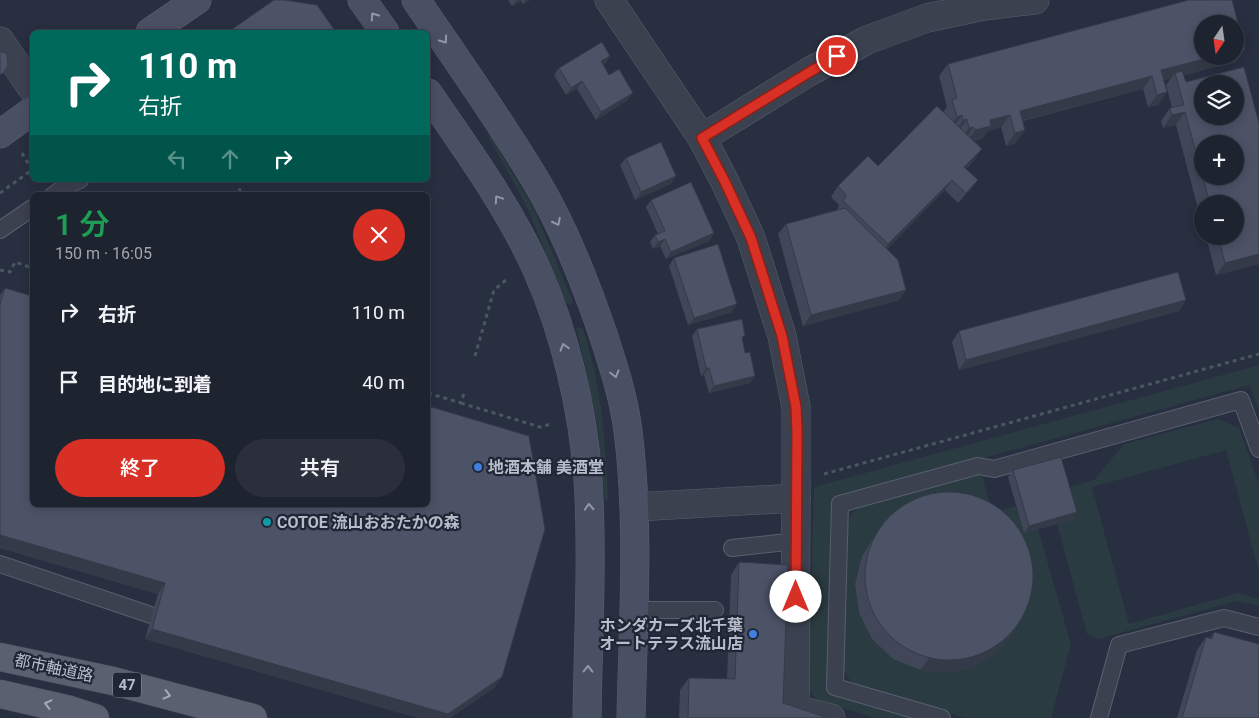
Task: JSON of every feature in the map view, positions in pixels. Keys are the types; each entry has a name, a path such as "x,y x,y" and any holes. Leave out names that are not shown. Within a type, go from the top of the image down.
{"main road":[{"name":"都市軸道路","path":"0,657 113,681 252,718"},
{"path":"0,694 70,710 95,718"}],"street":[{"path":"161,29 197,0"},
{"path":"362,0 384,30"},
{"path":"416,0 537,182 562,232 596,312 616,373 628,430 635,507 631,718"},
{"path":"609,0 702,138 725,182 751,238 782,336 796,407 795,709 831,718"},
{"path":"702,138 808,73 867,40 927,18 984,6 1035,0"},
{"path":"0,41 30,85"},
{"path":"430,96 511,217 538,270 571,372 582,426 588,477 590,525 587,718"},
{"path":"10,142 30,114"},
{"path":"635,507 796,498"}],"lane":[{"path":"58,192 73,182"},
{"path":"0,230 30,209"},
{"path":"942,718 835,687 840,504 978,466 994,469 1241,400 1259,450"},
{"path":"732,548 796,541"},
{"path":"0,564 152,615"},
{"path":"633,610 714,610"},
{"path":"1099,718 1119,645 1224,618 1259,627"}],"path":[{"path":"10,142 30,167"},
{"path":"0,193 30,171"},
{"path":"236,192 241,189"},
{"path":"0,270 10,272 15,262 30,267"},
{"path":"475,356 494,290 506,280"},
{"path":"823,475 1259,354"},
{"path":"461,403 464,393"},
{"path":"430,395 540,427 551,424"}],"shaded area":[{"path":"491,137 534,209 572,299 572,304 570,305 566,303 527,207 489,138"},
{"path":"581,327 594,371 601,407 608,500 605,500 598,430 576,328"},
{"path":"1259,365 1259,412 1249,385 835,499 829,692 917,718 875,718 817,700 808,689 814,487"},
{"path":"1218,419 1239,428 1259,484 1259,572 1226,450 1092,487 1129,624 1238,593 1259,599 1259,606 1237,601 1098,639 1087,634 1057,524 1063,489 1094,480 1124,444"},
{"path":"982,474 992,513 1016,506 1024,533 1038,529 1071,644 1051,718 966,718 853,685 842,668 845,523 859,506","holes":["862,556 1013,632 996,653 973,667 920,670 893,659 872,639 859,613 855,584"]}],"building":[{"path":"274,0 284,0 317,5 335,30 231,30"},
{"path":"1189,0 1232,0 1236,15 1194,15 1194,62 1161,70 1167,92 1157,95 1152,76 1020,111 1025,130 1015,133 1010,115 990,120 991,126 975,130 973,127 969,128 967,119 963,120 962,115 957,117 952,100 957,98 948,64"},
{"path":"602,42 610,56 601,61 609,75 619,69 633,93 601,112 582,81 571,88 559,68"},
{"path":"0,51 7,54 8,66 0,75"},
{"path":"1244,67 1259,123 1259,254 1225,263 1220,245 1244,245 1244,195 1207,195 1205,185 1244,185 1244,135 1194,135 1194,145 1185,112 1172,115 1170,108 1184,105 1175,73 1182,71 1186,82 1194,80 1194,125 1244,125 1244,75 1213,75"},
{"path":"937,106 982,149 964,167 978,180 966,193 952,180 888,244 843,201 846,195 838,186 868,156 878,166"},
{"path":"661,142 676,176 641,192 626,158"},
{"path":"691,182 714,233 671,252 665,239 658,242 655,235 665,231 651,200"},
{"path":"845,208 898,260 906,290 811,315 786,224"},
{"path":"718,244 737,304 694,318 674,258"},
{"path":"1178,272 1186,300 966,360 959,331"},
{"name":"COTOE 流山おおたかの森","path":"5,288 30,295 30,507 430,507 430,407 529,436 545,529 502,677 448,714 152,629 165,583 0,535 0,304"},
{"path":"742,319 745,336 742,337 745,353 750,352 755,376 714,386 709,368 706,368 697,329"},
{"path":"1061,457 1077,512 1029,526 1013,470"},
{"path":"949,492 973,496 988,502 996,506 1014,523 1019,529 1029,552 1033,576 1029,600 1023,615 1019,623 1002,641 996,646 973,656 949,660 925,656 910,650 902,646 884,629 879,623 869,600 865,576 869,552 875,537 879,529 896,511 902,506 925,496"},
{"name":"ホンダカーズ北千葉 オートテラス流山店","path":"739,562 788,565 783,703 828,718 688,718 689,678 735,679"},
{"path":"1214,632 1259,644 1259,718 1182,718 1206,637 1212,639"}],"place":[{"name":"地酒本舗 美酒堂","path":"478,467"},
{"name":"COTOE 流山おおたかの森","path":"267,522"},
{"name":"ホンダカーズ北千葉 オートテラス流山店","path":"753,634"}],"route":[{"path":"796,597 796,407 782,336 751,238 702,138 837,56"}]}
